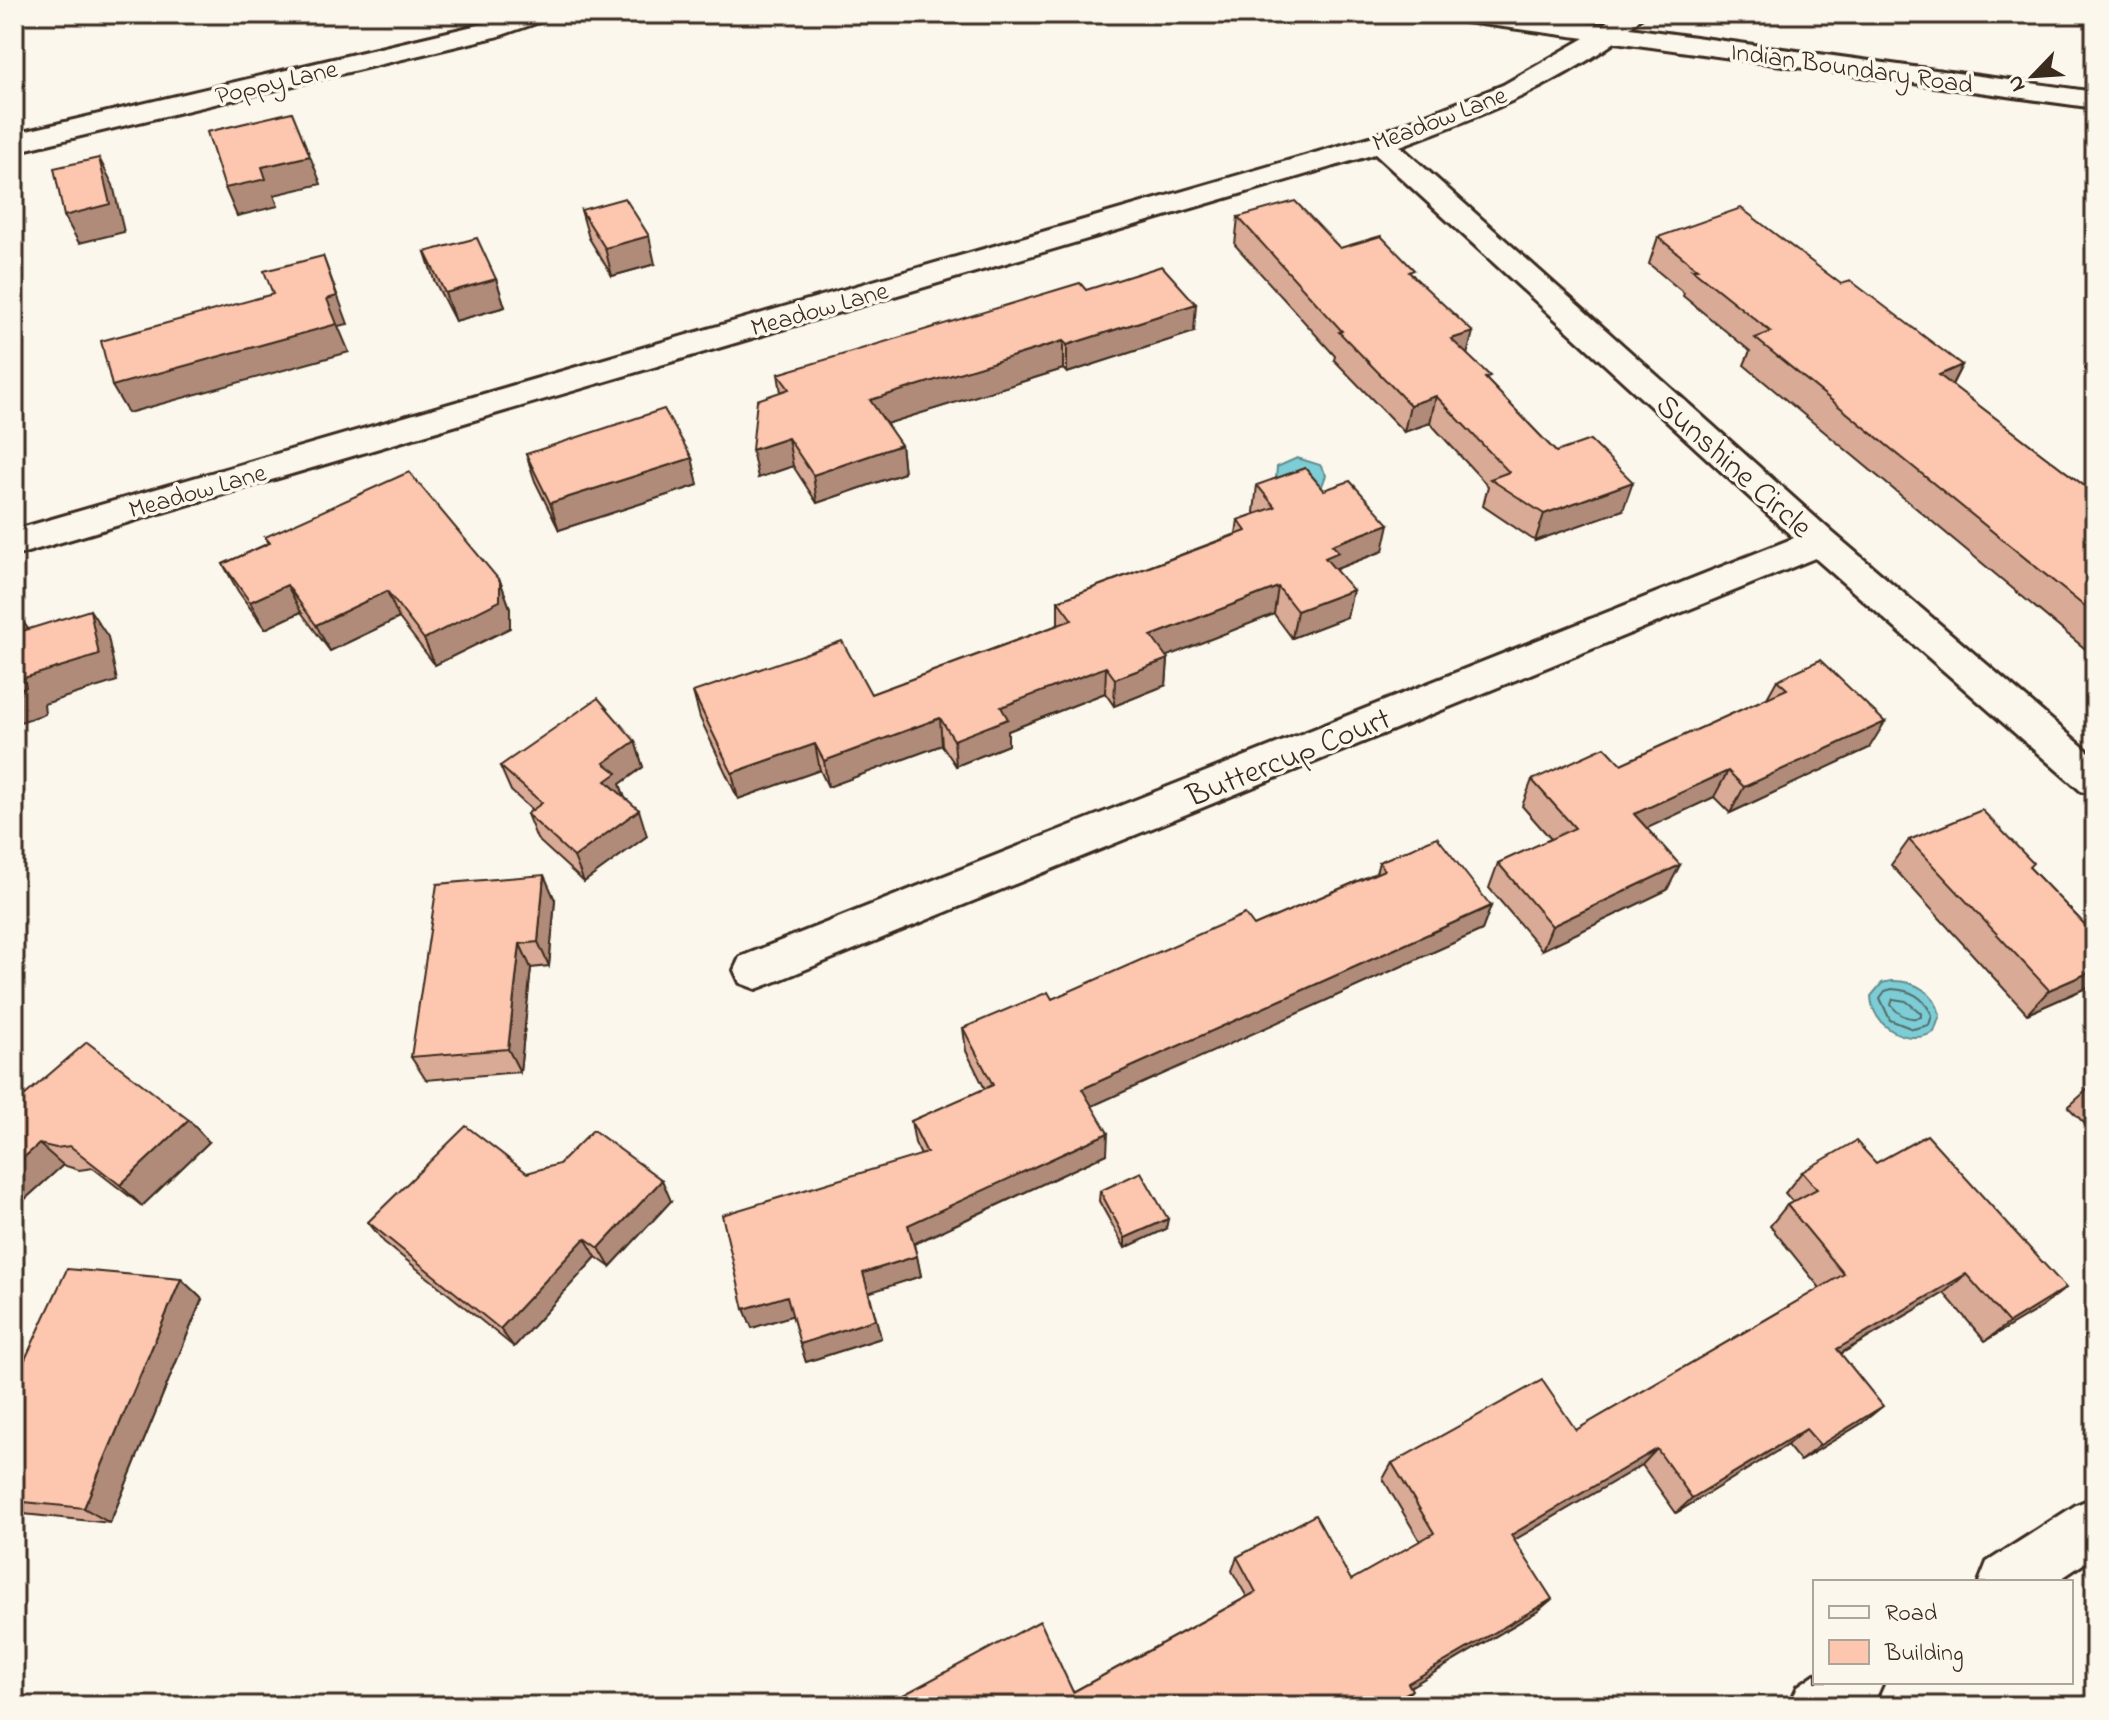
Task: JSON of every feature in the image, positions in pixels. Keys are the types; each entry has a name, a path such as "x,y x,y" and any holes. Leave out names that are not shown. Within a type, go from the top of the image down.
{"street":[{"name":"Poppy Lane","path":"14,143 490,30 536,14"},
{"name":"Indian Boundary Road","path":"1466,14 1620,24 2095,100"},
{"name":"Meadow Lane","path":"14,543 1380,143 1465,112 1540,77 1620,24"},
{"name":"Sunshine Circle","path":"1380,143 1820,542 2095,780"},
{"name":"Buttercup Court","path":"756,970 1820,542"},
{"path":"2010,1580 2095,1524"},
{"path":"1818,1706 1851,1684"}],"water":[{"path":"1297,458 1320,465 1326,475 1322,486 1317,489 1276,478 1277,467"},
{"path":"1891,981 1915,985 1928,994 1940,1015 1934,1032 1924,1036 1902,1035 1884,1025 1877,1017 1871,996 1882,983"}],"building":[{"path":"292,112 310,156 262,167 266,179 225,188 207,132"},
{"path":"99,158 110,204 64,216 54,168"},
{"path":"625,198 649,236 605,248 581,210"},
{"path":"1295,201 1340,248 1381,236 1414,270 1409,272 1473,332 1451,339 1490,376 1485,378 1556,452 1590,440 1633,482 1544,514 1490,479 1509,472 1436,396 1410,405 1339,332 1342,331 1238,217"},
{"path":"1741,208 1841,284 1851,281 1962,365 1939,375 2095,494 2095,615 1755,338 1771,332 1692,269 1697,269 1658,237"},
{"path":"477,238 496,279 445,293 425,252"},
{"path":"323,256 337,296 327,299 337,324 112,386 101,341 273,294 264,271"},
{"path":"1162,266 1196,304 1067,345 1063,341 870,400 901,445 813,475 788,438 752,450 757,400 789,389 778,374 1080,283 1086,290"},
{"path":"664,409 692,458 550,503 526,454"},
{"path":"1305,468 1324,490 1350,481 1389,524 1332,545 1339,552 1325,558 1353,590 1297,611 1278,587 1151,636 1168,659 1115,679 1106,667 1001,707 1008,719 954,740 940,718 824,761 815,744 732,773 693,692 842,641 871,694 1072,620 1058,601 1246,531 1238,520 1275,507 1257,485"},
{"path":"409,472 500,581 500,601 424,639 387,591 316,625 287,585 250,602 223,564 270,543 265,537"},
{"path":"90,610 99,655 24,678 26,687 14,691 14,625 16,633"},
{"path":"1820,660 1885,722 1744,787 1728,771 1634,814 1680,865 1552,926 1498,863 1575,828 1532,780 1605,747 1621,764 1787,689 1777,680"},
{"path":"598,698 635,741 604,763 617,773 606,781 639,810 574,857 527,814 542,803 500,766"},
{"path":"1982,810 2033,863 2029,867 2095,935 2095,970 2049,990 1909,840"},
{"path":"1437,837 1491,906 1082,1089 1108,1133 908,1225 917,1256 863,1273 876,1319 800,1344 787,1296 744,1309 722,1215 927,1153 911,1121 993,1085 963,1028 1048,992 1052,999 1245,914 1254,926 1384,870 1379,862"},
{"path":"544,875 538,942 520,944 508,1049 411,1057 437,884"},
{"path":"87,1042 189,1120 120,1185 70,1146 56,1148 39,1144 14,1166 14,1100 17,1102"},
{"path":"466,1126 527,1173 559,1164 593,1130 662,1180 599,1248 585,1238 500,1329 368,1222"},
{"path":"1927,1135 2066,1288 2009,1323 1966,1274 1837,1349 1883,1406 1820,1445 1806,1429 1692,1498 1657,1449 1511,1535 1552,1599 1408,1683 1412,1690 1384,1706 883,1706 1040,1621 1073,1692 1256,1592 1237,1557 1315,1515 1351,1580 1434,1533 1392,1463 1542,1380 1576,1430 1844,1274 1787,1205 1817,1189 1802,1172 1856,1141 1876,1163"},
{"path":"1141,1172 1168,1219 1125,1238 1100,1191"},
{"path":"67,1269 181,1279 84,1508 14,1501 14,1383"}]}
